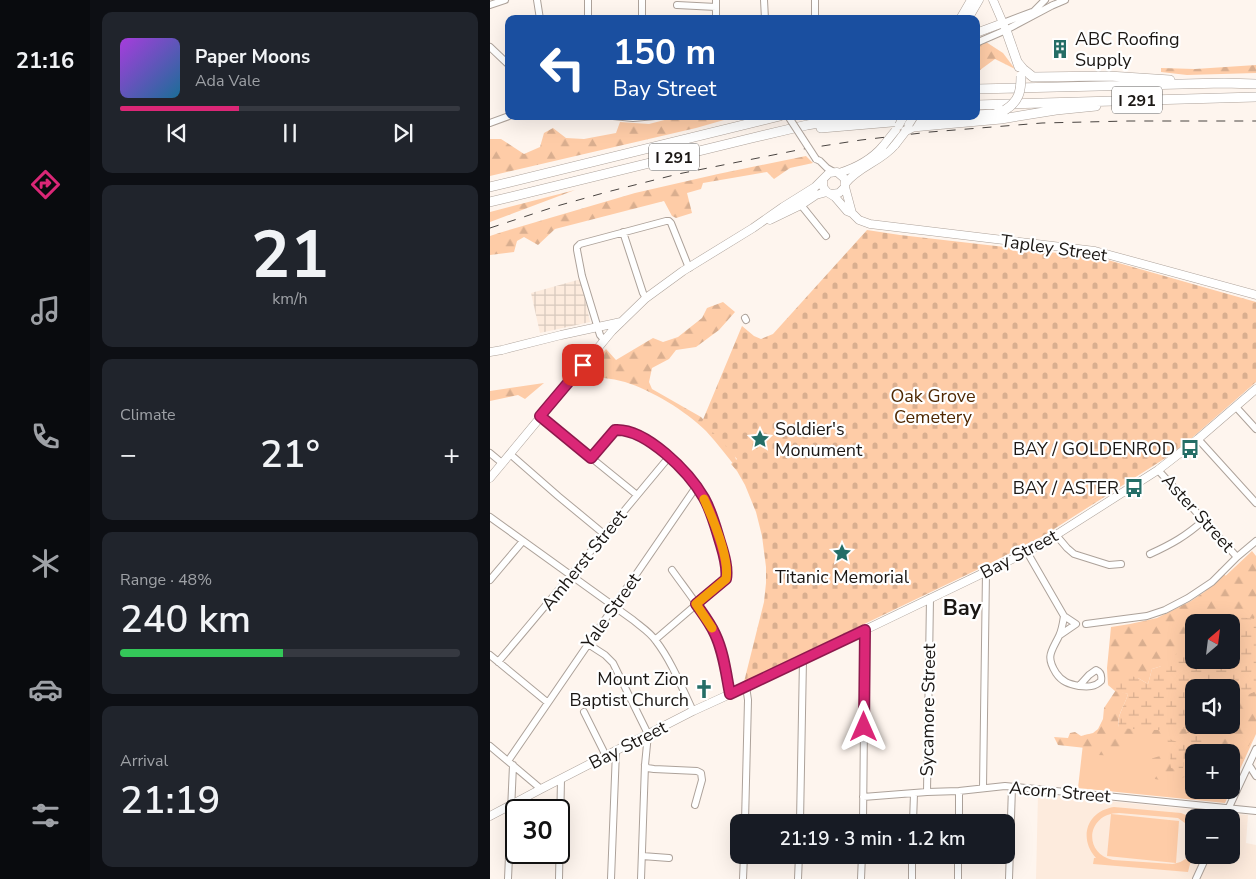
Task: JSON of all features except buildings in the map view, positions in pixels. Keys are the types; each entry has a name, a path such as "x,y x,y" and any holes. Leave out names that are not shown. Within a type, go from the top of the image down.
{"highway":[{"path":"980,115 995,114 1005,110 1012,105 1021,91 1021,76 1018,63 1004,26"},
{"path":"1018,63 1028,74 1034,77 1109,76 1200,84"},
{"name":"I 291","path":"980,89 1256,84"},
{"name":"I 291","path":"980,104 1256,97"},
{"path":"903,129 1001,119 1056,110 1142,100"},
{"path":"744,125 756,120"},
{"name":"I 291","path":"490,187 764,120"},
{"name":"I 291","path":"490,202 771,134 837,120"},
{"path":"771,134 915,120"}],"main road":[{"path":"962,15 971,0"},
{"path":"970,15 979,0"},
{"path":"980,33 1004,26 993,0"},
{"path":"753,228 801,205 816,195 839,194 851,177 859,170 880,159 895,145 903,129 904,120"},
{"path":"490,478 604,340 646,298 815,187 829,173 848,170 864,161 903,129 911,120"},
{"path":"837,172 844,178 852,213"},
{"path":"823,180 823,187 829,193"},
{"name":"Tapley Street","path":"829,193 847,211 859,220 870,224 1094,251 1256,295"},
{"path":"490,352 621,322"},
{"name":"Bay Street","path":"523,799 693,711 1027,552 1158,470 1198,439 1256,389"},
{"name":"Bay Street","path":"490,816 505,808"}],"street":[{"path":"490,5 505,0"},
{"path":"537,0 539,15"},
{"path":"588,0 588,15"},
{"path":"642,0 642,15"},
{"path":"764,0 765,15"},
{"path":"815,0 815,15"},
{"path":"1033,12 1045,0"},
{"path":"1004,26 1065,0"},
{"path":"677,5 716,3"},
{"path":"980,41 1004,26 1053,5"},
{"path":"490,47 505,61"},
{"path":"490,123 505,117"},
{"path":"791,120 816,159 823,180"},
{"path":"816,159 827,168 837,172"},
{"path":"801,205 826,236"},
{"path":"604,340 600,335 582,276 577,250 580,244 669,221 689,268"},
{"path":"624,232 646,298"},
{"path":"1236,407 1256,429"},
{"path":"540,416 637,495"},
{"path":"591,458 615,430 622,429 636,434 654,444 683,470 704,498 712,517 724,556 727,573 726,579 656,640"},
{"path":"1198,439 1256,503"},
{"path":"490,453 502,463"},
{"path":"510,454 604,534"},
{"name":"Amherst Street","path":"498,662 669,457"},
{"name":"Aster Street","path":"1158,470 1238,557"},
{"name":"Yale Street","path":"510,763 547,702 696,486"},
{"path":"490,517 633,620 656,640 693,711"},
{"path":"1150,554 1188,534 1204,520"},
{"path":"1056,535 1074,554 1109,565 1121,564"},
{"path":"490,580 522,541"},
{"path":"1086,624 1147,616 1165,610 1212,582 1256,541"},
{"path":"1027,552 1064,616 1076,624 1059,636"},
{"path":"672,570 714,633 720,647 730,694"},
{"path":"983,788 986,572"},
{"name":"Sycamore Street","path":"927,792 930,598"},
{"path":"1064,616 1059,636 1050,652 1051,664 1058,677 1066,683 1079,686"},
{"path":"863,814 865,630"},
{"path":"588,644 605,655 613,663 648,734 645,765 641,879"},
{"path":"490,655 547,702"},
{"path":"800,814 804,659"},
{"path":"745,814 748,700 746,686"},
{"path":"584,712 606,756"},
{"path":"490,746 541,789"},
{"path":"1228,808 1256,749"},
{"path":"611,879 616,751"},
{"path":"510,763 510,799"},
{"path":"645,765 647,768 697,771 701,773 702,780 695,805"},
{"path":"1249,766 1256,776"},
{"path":"559,879 561,779"},
{"name":"Acorn Street","path":"863,797 1005,786 1256,811"},
{"path":"1009,879 1012,787"},
{"path":"959,791 959,814"},
{"path":"913,814 914,794"},
{"path":"642,856 669,858"},
{"path":"508,864 508,879"},
{"path":"743,879 744,864"},
{"path":"798,879 799,864"},
{"path":"862,864 862,879"},
{"path":"912,864 912,879"},
{"path":"958,864 958,879"},
{"path":"1196,879 1203,864"}],"shaded area":[{"path":"581,279 590,322 540,333 531,293"},
{"path":"1038,794 1188,809 1185,809 1185,864 1240,864 1240,814 1248,815 1246,843 1256,845 1256,879 1036,879"}],"green space":[{"path":"986,42 1003,53 1015,69 995,59 980,70 980,45"},
{"path":"1256,65 1256,73 1187,75 1161,72 1161,68 1195,69"},
{"path":"664,120 724,120 490,176 490,139 501,139 524,154 540,147 544,133 553,128 566,138 584,139 616,133 620,122 649,124"},
{"path":"806,156 813,163 790,168 774,179 767,172 703,183 701,189 687,193 692,213 676,218 672,216 664,201 555,229 538,245 524,237 517,241 514,252 490,255 490,236 499,233 635,193"},
{"path":"575,190 490,222 490,212"},
{"name":"Oak Grove Cemetery","path":"867,230 1101,258 1256,302 1256,382 1186,443 1164,459 1043,536 744,682 764,602 766,567 762,536 756,512 745,485 731,464 737,459 702,422 742,326 761,339 773,334"},
{"path":"723,302 735,312 719,330 696,347 676,350 669,359 652,368 649,382 652,389 701,417 713,430 724,422 740,472 698,423 668,402 646,390 625,382 583,376 606,349 616,360 653,338 663,342 678,337 702,318 707,308"},
{"path":"544,383 525,399 518,395 490,401 490,391"},
{"path":"1252,551 1256,556 1256,615 1254,619 1240,618 1240,614 1185,614 1185,647 1165,665 1152,669 1148,684 1138,678 1108,685 1107,668 1111,627 1157,618 1191,601 1219,582"},
{"path":"1219,569 1227,577 1256,578 1256,734 1240,769 1240,744 1185,744 1185,799 1078,788 1084,735 1122,731 1185,626 1185,669 1240,669 1240,614 1192,614"},
{"path":"1256,615 1256,691 1240,699 1240,679 1185,679 1185,729 1119,728 1120,715 1128,694 1115,691 1108,685 1128,675 1148,684 1152,669 1165,665 1185,647 1185,669 1240,669 1240,618 1254,619"},
{"path":"1116,690 1128,694 1120,715 1119,727 1152,730 1185,729 1188,739 1185,746 1167,738 1139,738 1119,756 1098,755 1098,751 1095,749 1058,745 1054,737 1068,738 1070,733 1075,732 1081,736 1093,733 1098,729 1103,719 1104,708"},
{"path":"1256,691 1256,730 1240,765 1240,744 1206,744 1201,734 1240,734 1240,698"},
{"path":"1187,734 1202,734 1206,744 1186,744 1188,739"},
{"path":"1167,738 1185,745 1183,770 1171,768"},
{"path":"1185,751 1185,777 1175,783 1155,779 1149,772 1150,759 1170,753 1171,768"},
{"path":"1186,799 1227,799 1225,803"},
{"path":"1114,807 1185,815 1185,823 1178,818 1119,813 1108,815 1100,819 1092,834 1096,850 1103,856 1113,860 1173,864 1185,859 1185,864 1190,864 1188,872 1093,864 1094,858 1096,858 1087,842 1088,826 1097,814"},
{"path":"1111,814 1179,821 1176,863 1107,856"}],"railway":[{"path":"490,228 557,206 678,174 803,149 861,140 930,132 1042,123 1256,121"}],"slow traffic":[{"path":"704,499 718,534 727,573 726,579 696,604 712,628"}],"place":[{"name":"ABC Roofing Supply","path":"1060,49"},
{"name":"Soldier's Monument","path":"760,439"},
{"name":"BAY / GOLDENROD","path":"1190,449"},
{"name":"BAY / ASTER","path":"1134,488"},
{"name":"Titanic Memorial","path":"842,553"},
{"name":"Mount Zion Baptist Church","path":"704,689"}],"district":[{"name":"Bay","path":"962,607"}],"route":[{"path":"583,365 540,416 591,458 615,430 622,429 636,434 662,450 683,470 696,486 704,498 712,517 724,556 727,573 726,579 696,604 714,633 720,647 730,694 865,630 864,727"}]}
